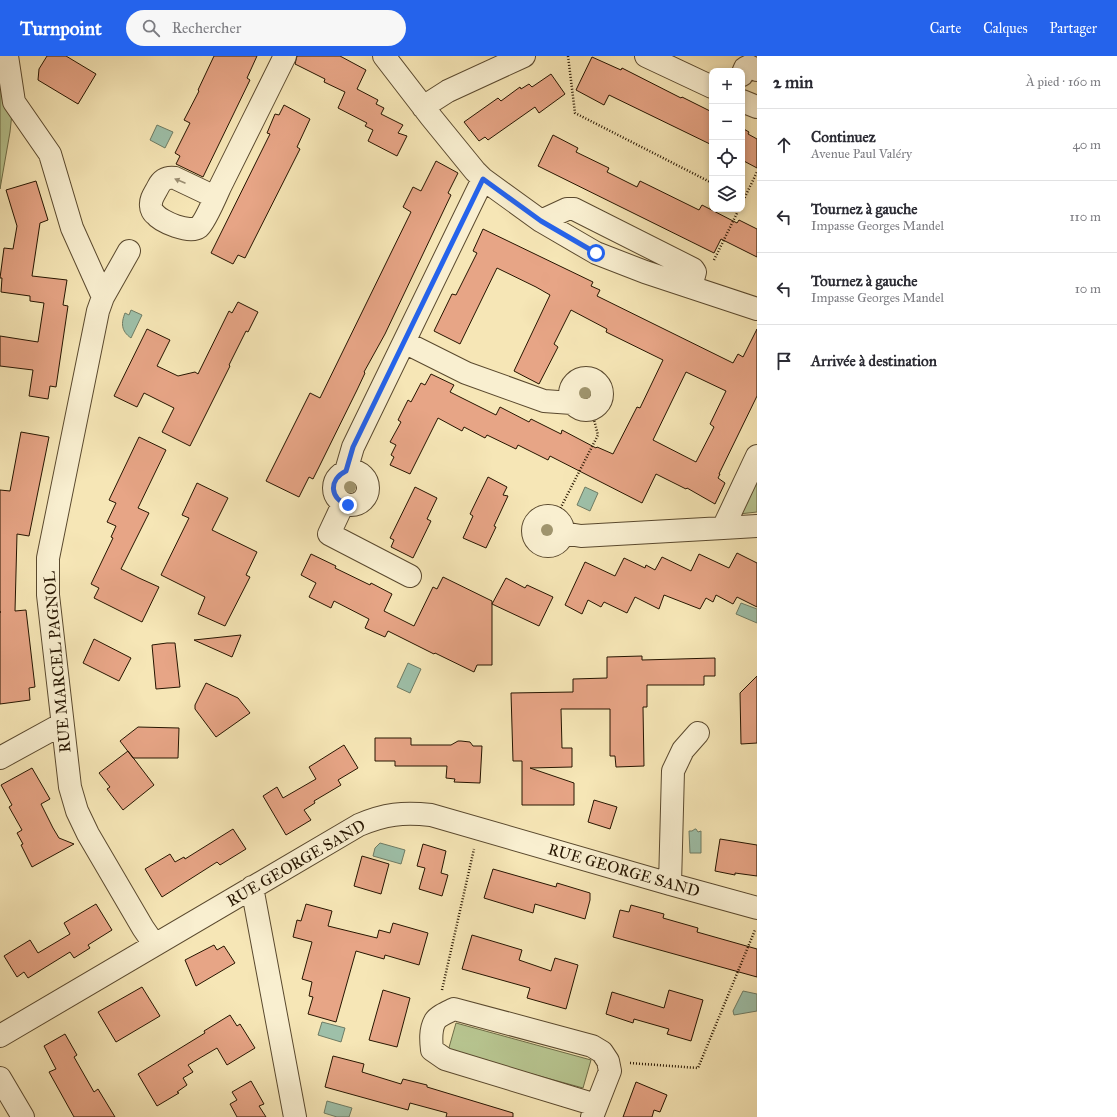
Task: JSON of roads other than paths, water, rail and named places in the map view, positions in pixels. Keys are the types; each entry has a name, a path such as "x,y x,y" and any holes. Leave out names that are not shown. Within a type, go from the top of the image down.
{"street":[{"path":"7,56 14,102 50,154 72,228 103,296"},
{"path":"215,197 285,56"},
{"path":"384,56 423,107 483,179 541,221 596,253 645,272 693,280 757,309"},
{"path":"423,107 448,91 524,56"},
{"path":"646,56 709,86"},
{"path":"745,68 749,66 757,70"},
{"path":"745,102 757,108"},
{"path":"346,471 353,447 483,179"},
{"path":"541,221 567,209 574,209 693,269 693,280"},
{"name":"RUE MARCEL PAGNOL","path":"129,250 103,296 98,311 48,558 48,595 70,787 77,811 92,841 154,944"},
{"path":"404,342 466,373 544,401 582,406"},
{"path":"723,528 756,461"},
{"path":"346,471 362,474 366,479 368,490 364,500 359,504 354,505 343,504 338,500 333,490 336,479 340,474 346,471"},
{"path":"343,504 329,534 410,576"},
{"path":"559,526 581,536 757,526"},
{"path":"0,758 62,724"},
{"path":"670,884 673,772 683,750 698,733"},
{"name":"RUE GEORGE SAND","path":"0,1036 154,944 359,825 393,814 412,813 431,815 757,908"},
{"path":"252,887 295,1117"},
{"path":"454,1009 592,1046 602,1052 608,1061 610,1071 594,1111 445,1059 432,1050 430,1037 435,1021 454,1009"},
{"path":"0,1078 23,1117"}]}
